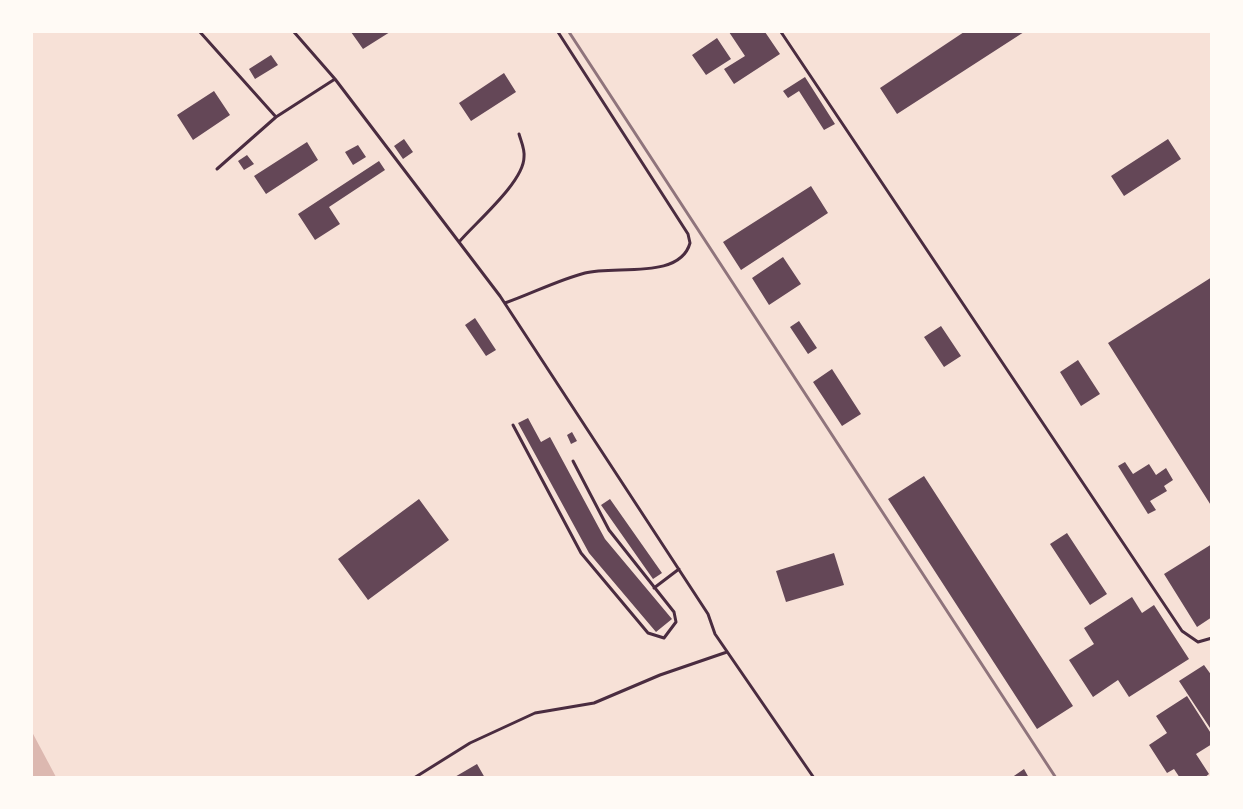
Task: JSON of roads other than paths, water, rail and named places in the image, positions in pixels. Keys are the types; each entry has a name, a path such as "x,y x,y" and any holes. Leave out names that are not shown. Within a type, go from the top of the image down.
{"lane":[{"path":"200,32 276,117"},
{"path":"294,32 335,79 506,303 708,614 715,634 814,777"},
{"path":"506,303 585,273 662,267 682,259 690,243 688,234 558,32"},
{"path":"781,32 1182,631 1198,642 1212,638"},
{"path":"217,169 276,117 335,79"},
{"path":"459,242 507,190 520,169 525,158 519,134"},
{"path":"513,425 581,553 648,633 663,638 676,622 674,612 609,530 573,461"},
{"path":"654,588 679,569"},
{"path":"414,777 470,743 535,713 594,703 660,675 728,652"}],"railway":[{"path":"569,32 1056,778"}]}
